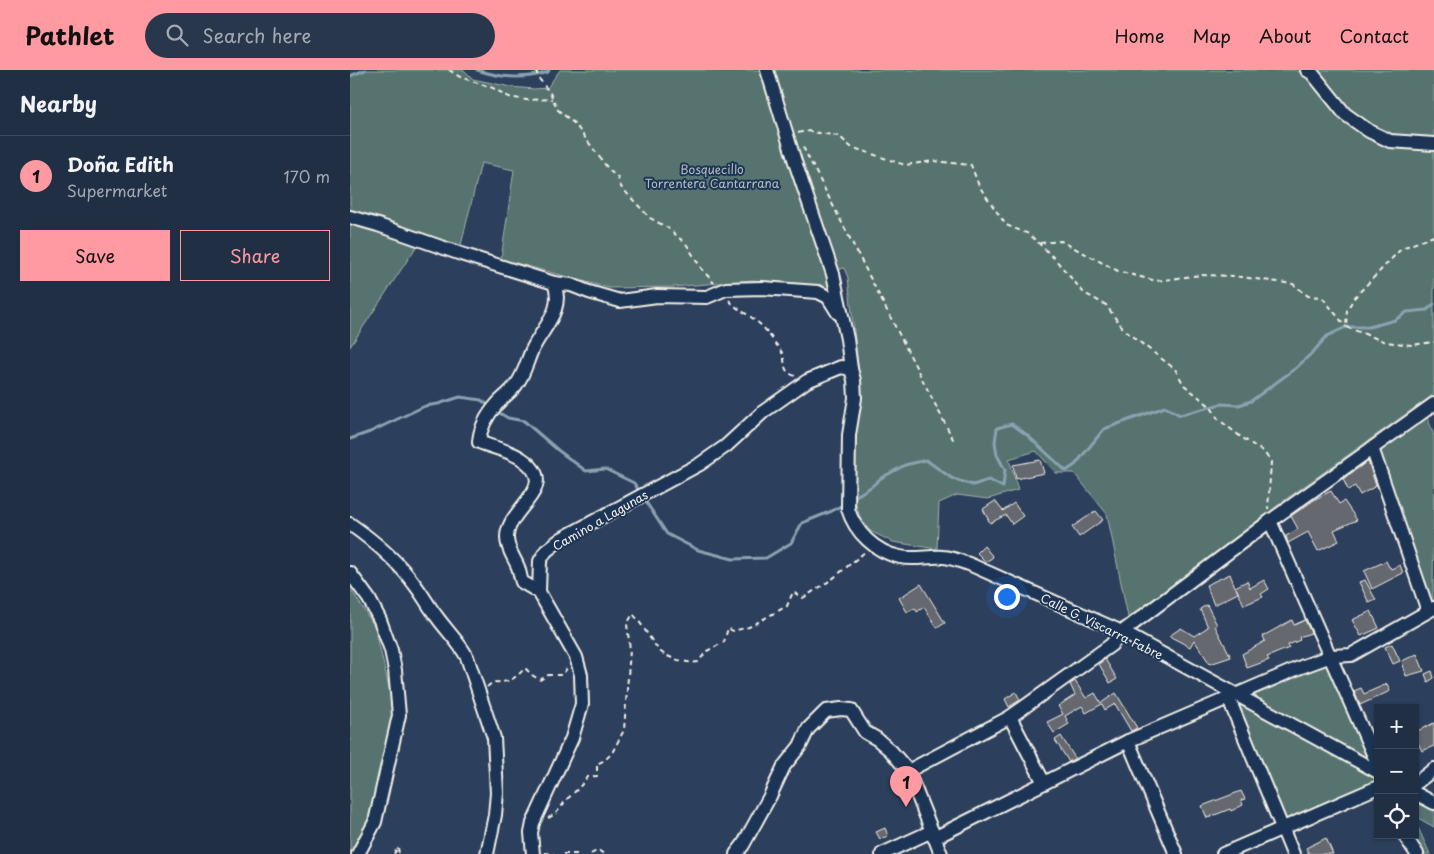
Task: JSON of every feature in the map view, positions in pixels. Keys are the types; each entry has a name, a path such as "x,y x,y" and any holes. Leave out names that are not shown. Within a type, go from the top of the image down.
{"street":[{"path":"767,70 787,137 833,274 848,339"},
{"path":"1307,70 1312,73 1345,114 1369,131 1390,141 1434,144"},
{"path":"350,217 554,283 571,284 588,292 620,301 657,296 706,297 726,289 762,288 818,292 828,297 838,312 848,339"},
{"path":"533,854 531,833 535,818 572,738 582,704 581,675 576,657 539,592 522,582 507,538 509,523 537,484 536,473 523,460 506,451 479,442 479,432 496,404 517,385 533,349 551,319 558,293 554,283"},
{"name":"Calle G. Viscarra Fabre","path":"848,339 855,398 849,435 848,509 851,519 862,534 874,545 900,557 944,557 969,564 1122,632 1232,695 1374,770"},
{"name":"Camino a Lagunas","path":"539,592 540,561 546,551 561,539 700,464 726,446 762,412 807,381 841,367 851,369"},
{"path":"908,772 1010,717 1111,645 1122,632 1270,521 1372,448 1433,409"},
{"path":"882,854 933,834 1044,783 1128,741 1232,695 1331,656 1352,655 1431,609 1372,448"},
{"path":"1270,521 1374,756"},
{"path":"350,524 380,547 416,585 467,657 494,738 497,794 495,815 486,854"},
{"path":"350,573 369,599 380,620 388,642 395,670 399,715 375,822 358,854"},
{"path":"1232,695 1282,829 1294,854"},
{"path":"736,854 770,796 784,766 800,746 808,729 826,711 841,708 851,710 865,732 891,751 908,772 941,854"},
{"path":"1010,717 1044,783"},
{"path":"1128,741 1176,854"},
{"path":"1419,781 1434,769"},
{"path":"1223,854 1374,789"},
{"path":"1417,794 1434,804"},
{"path":"1407,839 1417,854"}],"path":[{"path":"449,70 460,77 493,88 510,97 526,100 553,99"},
{"path":"537,70 537,76 553,99 558,110 576,124 609,170 618,178 621,187 650,218 668,228 687,245 701,268 721,291 736,308 757,322 783,354 784,366 790,374 807,381"},
{"path":"787,137 806,131 839,136 851,148 905,165 933,161 971,165 979,186 1006,225 1029,234 1056,259 1084,293 1106,305 1124,330 1175,369 1184,385 1211,407 1218,419 1240,437 1264,452 1272,462 1268,512 1270,521"},
{"path":"800,142 955,443"},
{"path":"1346,327 1347,310 1354,298 1402,248 1434,236"},
{"path":"1038,243 1061,240 1118,271 1156,281 1201,275 1234,276 1293,284 1308,296 1322,297 1346,327 1386,342 1412,345 1434,342"},
{"path":"535,818 549,818 557,813 580,788 587,776 597,776 597,764 612,754 624,730 630,650 627,624 633,614 660,651 690,664 698,662 707,650 724,642 728,628 733,630 749,628 771,616 787,606 793,592 803,598 831,580 874,545"},
{"path":"478,689 487,688 493,682 503,683 516,679 525,668 540,680 548,675 562,674 576,657"},
{"path":"394,854 398,848 399,854"},
{"path":"591,854 598,850 604,854"},
{"path":"563,854 578,854"}],"green space":[{"name":"Bosquecillo Torrentera Cantarrana","path":"365,70 464,70 473,79 511,87 534,89 547,88 560,70 1296,70 1309,77 1315,70 1434,70 1434,394 1282,502 1129,622 1107,514 1074,473 1056,473 1036,451 1009,459 1018,490 988,499 957,495 939,503 937,549 893,542 870,531 860,517 856,505 851,441 860,384 848,278 844,268 826,274 831,291 821,287 753,280 673,287 609,288 501,259 514,170 481,163 461,245 424,235 350,347 350,76"},
{"path":"1427,416 1434,436 1433,603 1377,451"},
{"path":"350,588 375,627 394,709 369,819 350,853"},
{"path":"1329,664 1373,764 1246,693 1299,669"},
{"path":"1235,700 1374,778 1374,786 1285,821"},
{"path":"1419,801 1434,809 1434,827 1419,819"},
{"path":"1419,830 1430,854 1425,854 1413,839 1419,839"}],"building":[{"path":"1040,460 1044,473 1016,479 1013,465"},
{"path":"1368,461 1376,486 1360,495 1355,486 1348,490 1343,479"},
{"path":"1331,491 1339,504 1344,501 1357,520 1334,530 1339,541 1318,551 1308,532 1288,543 1286,536 1298,529 1291,516"},
{"path":"995,501 1003,511 1014,503 1023,516 1012,524 1006,515 990,523 983,509"},
{"path":"1096,511 1103,520 1079,537 1072,527"},
{"path":"984,546 993,557 986,562 977,553"},
{"path":"1386,561 1391,569 1400,565 1403,573 1372,589 1364,571"},
{"path":"1230,574 1235,587 1247,581 1250,588 1264,580 1269,589 1261,594 1263,597 1244,605 1236,588 1238,593 1214,605 1206,585"},
{"path":"1365,580 1376,600 1369,603 1359,582"},
{"path":"921,584 945,623 937,628 924,607 917,612 915,608 907,612 899,598"},
{"path":"1207,605 1217,625 1215,626 1231,657 1210,664 1194,640 1190,647 1169,636 1181,628 1194,636 1208,627 1200,609"},
{"path":"1371,611 1379,628 1361,636 1352,620"},
{"path":"1292,620 1294,625 1305,620 1311,633 1299,637 1300,640 1288,645 1289,648 1267,657 1269,660 1247,668 1242,654 1265,641 1263,636"},
{"path":"1392,644 1400,661 1393,664 1385,647"},
{"path":"1417,654 1424,671 1406,676 1402,661"},
{"path":"1105,659 1117,679 1110,683 1099,664"},
{"path":"1432,671 1434,678 1428,682 1425,674"},
{"path":"1075,681 1086,698 1095,693 1101,703 1116,693 1137,728 1131,731 1115,704 1105,710 1102,704 1086,713 1082,706 1065,716 1069,724 1054,733 1047,722 1063,714 1058,706 1075,695 1070,684"},
{"path":"1387,684 1390,691 1360,705 1354,691 1361,688 1364,694"},
{"path":"1016,692 1020,700 1009,707 1005,699"},
{"path":"1434,723 1434,746 1422,751 1419,745 1419,730"},
{"path":"1061,736 1075,758 1069,762 1055,740"},
{"path":"1241,791 1245,799 1241,800 1243,805 1231,811 1230,809 1207,818 1202,806"},
{"path":"885,828 888,836 880,839 876,832"},
{"path":"1326,838 1333,854 1309,854 1306,848"}],"waterway":[{"path":"350,76 365,70"},
{"path":"477,70 512,77 539,75 549,70"},
{"path":"851,499 871,487 881,478 905,465 926,460 953,479 973,485 989,480 1003,487 1005,470 997,455 995,442 997,428 1012,424 1027,435 1066,471 1075,465 1104,429 1165,407 1180,415 1221,404 1239,405 1251,401 1296,368 1327,336 1346,327 1369,327 1395,320 1407,312 1427,310 1434,304"},
{"path":"350,439 370,432 425,406 460,397 481,400 491,407"},
{"path":"496,411 508,418 524,421 586,471 605,469 634,483 641,494"},
{"path":"644,499 667,534 698,550 733,559 766,558 791,543 802,523 844,504"}],"place":[{"name":"Doña Edith","path":"906,807"}]}
